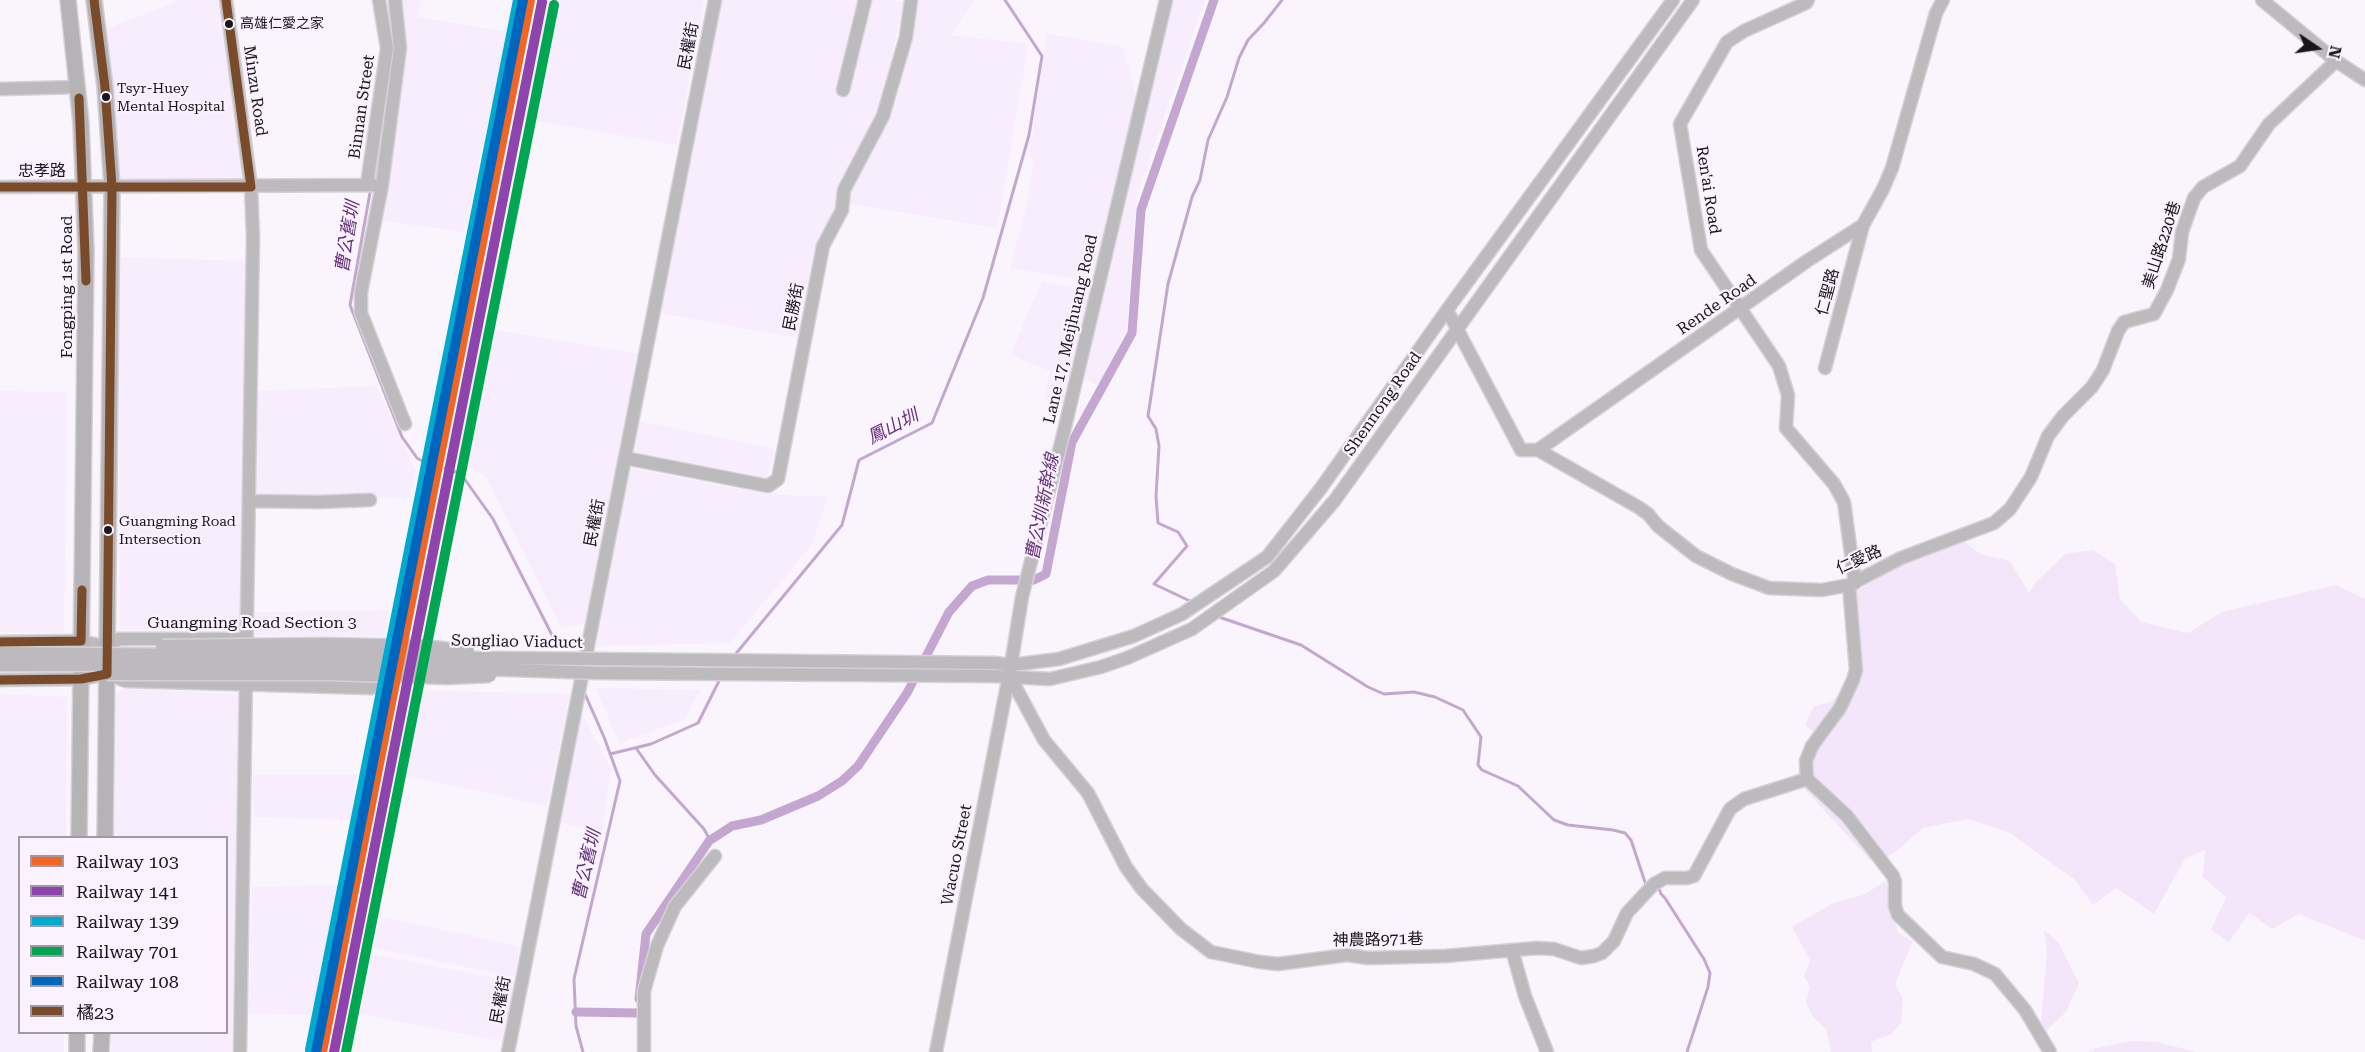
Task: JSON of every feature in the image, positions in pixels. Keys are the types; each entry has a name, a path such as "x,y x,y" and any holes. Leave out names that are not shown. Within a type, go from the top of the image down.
{"main road":[{"name":"Fongping 1st Road","path":"68,0 78,87 86,251 79,836"},
{"path":"94,0 105,87 112,187 105,836"},
{"path":"84,431 110,432"},
{"path":"77,1034 77,1052"},
{"path":"101,1052 102,1034"}],"street":[{"name":"Minzu Road","path":"226,0 251,187 254,237 240,1052"},
{"name":"Binnan Street","path":"375,185 387,48 379,0"},
{"path":"395,0 400,48 375,185 361,292 361,313 405,424"},
{"name":"民權街","path":"508,1052 715,0"},
{"path":"843,90 865,0"},
{"name":"民勝街","path":"625,458 768,486 778,479 823,246 842,210 844,190 883,116 906,37 911,0"},
{"name":"Lane 17, Meijhuang Road","path":"1010,670 1028,570 1064,431 1166,0"},
{"name":"Shennong Road","path":"992,676 1059,659 1134,636 1182,614 1267,556 1321,488 1447,310 1673,0"},
{"name":"Shennong Road","path":"995,663 1010,670 1050,679 1101,667 1192,629 1274,571 1335,500 1693,0"},
{"name":"Ren'ai Road","path":"1807,779 1806,761 1812,746 1840,708 1856,670 1852,584 1844,502 1834,484 1786,428 1788,395 1779,366 1701,250 1680,124 1727,42 1744,31 1806,3 1808,0"},
{"name":"Rende Road","path":"1538,450 1863,225 1892,168 1936,13 1943,0"},
{"path":"2262,0 2336,61 2365,80"},
{"name":"美山路220巷","path":"2118,331 2124,322 2154,314 2167,290 2178,259 2182,232 2194,198 2203,187 2240,166 2269,124 2336,61"},
{"path":"0,89 78,87"},
{"name":"忠孝路","path":"0,187 375,185"},
{"name":"仁聖路","path":"1826,368 1863,225"},
{"path":"1447,310 1521,450 1538,450"},
{"name":"仁愛路","path":"1538,450 1638,507 1696,556 1732,574 1769,588 1822,590 1852,584 1901,558 1994,523 2010,509 2031,477 2048,436 2063,416 2092,387 2103,370 2118,331"},
{"path":"249,501 370,500"},
{"name":"Guangming Road Section 3","path":"0,642 81,641 107,647 119,639 372,640 377,650 371,688 126,681 107,674 81,679 0,680"},
{"name":"Songliao Viaduct","path":"107,647 323,644 424,646 600,666"},
{"name":"Songliao Viaduct","path":"0,653 992,676"},
{"name":"Songliao Viaduct","path":"0,665 600,666 995,663"},
{"name":"Songliao Viaduct","path":"107,674 330,674 447,678 600,666"},
{"name":"神農路971巷","path":"1010,670 1044,740 1088,793 1126,867 1142,890 1181,929 1211,952 1260,962 1278,964 1347,955 1368,958 1446,956 1512,950 1554,950 1581,958 1602,953 1614,941 1627,913 1654,884 1665,878 1694,876 1730,809 1744,800 1807,779"},
{"name":"Wacuo Street","path":"936,1052 1010,670"},
{"path":"1807,779 1847,816 1893,876 1894,906 1898,915 1942,957 1974,964 1995,974 2025,1010 2050,1052"},
{"path":"644,1052 644,991 657,946 675,906 715,856"},
{"path":"1512,950 1525,996 1547,1052"}],"shaded area":[{"name":"Tsyr-Huey Mental Hospital","path":"180,0 218,0 244,179 119,179 103,30"},
{"path":"393,0 421,0 418,17 508,32 464,232 378,220 402,33"},
{"path":"542,0 704,0 677,145 518,118"},
{"path":"720,0 893,0 904,2 884,93 870,132 839,181 836,211 812,259 796,338 660,313"},
{"path":"916,0 974,0 951,35 1028,44 997,228 850,204 847,189 876,139"},
{"path":"1173,0 1205,0 1137,195 1127,327 1099,386 1084,379"},
{"path":"1047,34 1123,47 1136,96 1094,282 1010,268 1026,208 1034,159 1029,157"},
{"path":"119,257 246,261 242,630 120,629"},
{"path":"1042,281 1092,292 1063,404 1044,401 1050,371 1010,355"},
{"path":"478,327 637,354 585,623 561,628 485,476 451,458"},
{"path":"376,386 416,471 409,498 257,496 257,391"},
{"path":"0,391 67,392 64,633 0,632"},
{"path":"640,421 774,449 767,478 635,452"},
{"path":"629,468 767,494 828,497 811,546 730,643 597,646"},
{"path":"1961,539 1980,554 2010,561 2029,593 2034,584 2065,554 2093,550 2115,564 2120,599 2141,622 2188,633 2222,612 2336,585 2365,599 2365,941 2299,914 2272,929 2249,913 2229,942 2211,930 2226,897 2203,877 2205,850 2185,859 2154,914 2116,888 2093,905 2075,880 2010,833 1968,819 1923,828 1893,854 1871,861 1797,781 1800,760 1817,734 1805,725 1814,706 1831,702 1848,686 1853,663 1851,595 1890,570"},
{"path":"389,610 384,636 250,636 251,612"},
{"path":"596,688 701,690 684,720 619,743"},
{"path":"124,689 238,694 232,1052 111,1052 111,1034 228,1034 228,836 112,836 112,697"},
{"path":"405,690 570,694 547,806 390,772"},
{"path":"0,694 67,697 66,836 18,836 18,1034 64,1034 64,1052 0,1052"},
{"path":"580,710 611,769 602,834 560,822"},
{"path":"253,775 357,775 351,820 254,817"},
{"path":"1886,881 1898,933 1913,941 1895,984 1903,999 1901,1023 1891,1034 1871,1042 1872,1052 1831,1052 1826,1029 1813,1017 1806,1003 1810,987 1804,976 1810,960 1792,927 1833,903 1863,895"},
{"path":"339,885 314,1015 249,1014 252,887"},
{"path":"366,914 520,946 514,977 360,945"},
{"path":"2044,930 2058,942 2079,983 2066,1012 2046,1031 2041,1021 2047,952"},
{"path":"359,952 517,982 506,1042 348,1012"},
{"path":"2132,1041 2156,1042 2197,1052 2088,1052 2096,1048"}],"waterway":[{"name":"鳳山圳","path":"734,656 842,525 859,460 932,423 983,298 1029,135 1042,56 1005,0"},
{"name":"曹公圳新幹線","path":"639,999 646,934 709,841 732,826 761,820 818,796 842,781 858,766 907,693 949,612 972,586 988,580 1034,580 1046,574 1072,442 1132,333 1141,210 1214,0"},
{"path":"1192,602 1154,584 1187,546 1178,532 1158,523 1156,496 1159,446 1156,429 1148,416 1168,284 1192,197 1200,180 1208,140 1248,40 1282,0"},
{"name":"曹公舊圳","path":"371,187 350,305 402,437 417,458 424,462"},
{"name":"曹公舊圳","path":"445,468 461,474 493,519 553,637"},
{"path":"1216,616 1301,645 1368,687 1384,694 1414,692 1435,697 1463,710 1481,737 1478,765 1482,770 1518,786 1554,820 1568,825 1625,833 1631,840 1646,885 1649,884"},
{"name":"鳳山圳","path":"610,754 651,744 698,723 721,677"},
{"name":"曹公舊圳","path":"583,1052 576,1026 574,979 620,781 584,692"},
{"path":"636,748 655,775 704,829 710,840"},
{"path":"1658,886 1704,959 1710,973 1708,987 1687,1052"},
{"path":"576,1012 639,1013"}],"rail line":[{"name":"139","path":"310,1050 518,0"},
{"name":"108","path":"316,1052 523,0"},
{"name":"103","path":"322,1052 530,0"},
{"name":"141","path":"334,1052 542,2"},
{"name":"701","path":"346,1052 554,5"}],"transit line":[{"name":"橘23","path":"0,680 81,679 107,674 112,187 105,87 94,0"},
{"name":"橘23","path":"226,0 251,187"},
{"name":"橘23","path":"79,98 86,281"},
{"name":"橘23","path":"0,187 251,187"},
{"name":"橘23","path":"0,642 81,641 82,590"}],"place":[{"name":"高雄仁愛之家","path":"229,24"},
{"name":"Tsyr-Huey Mental Hospital","path":"106,97"},
{"name":"Guangming Road Intersection","path":"108,530"}]}
